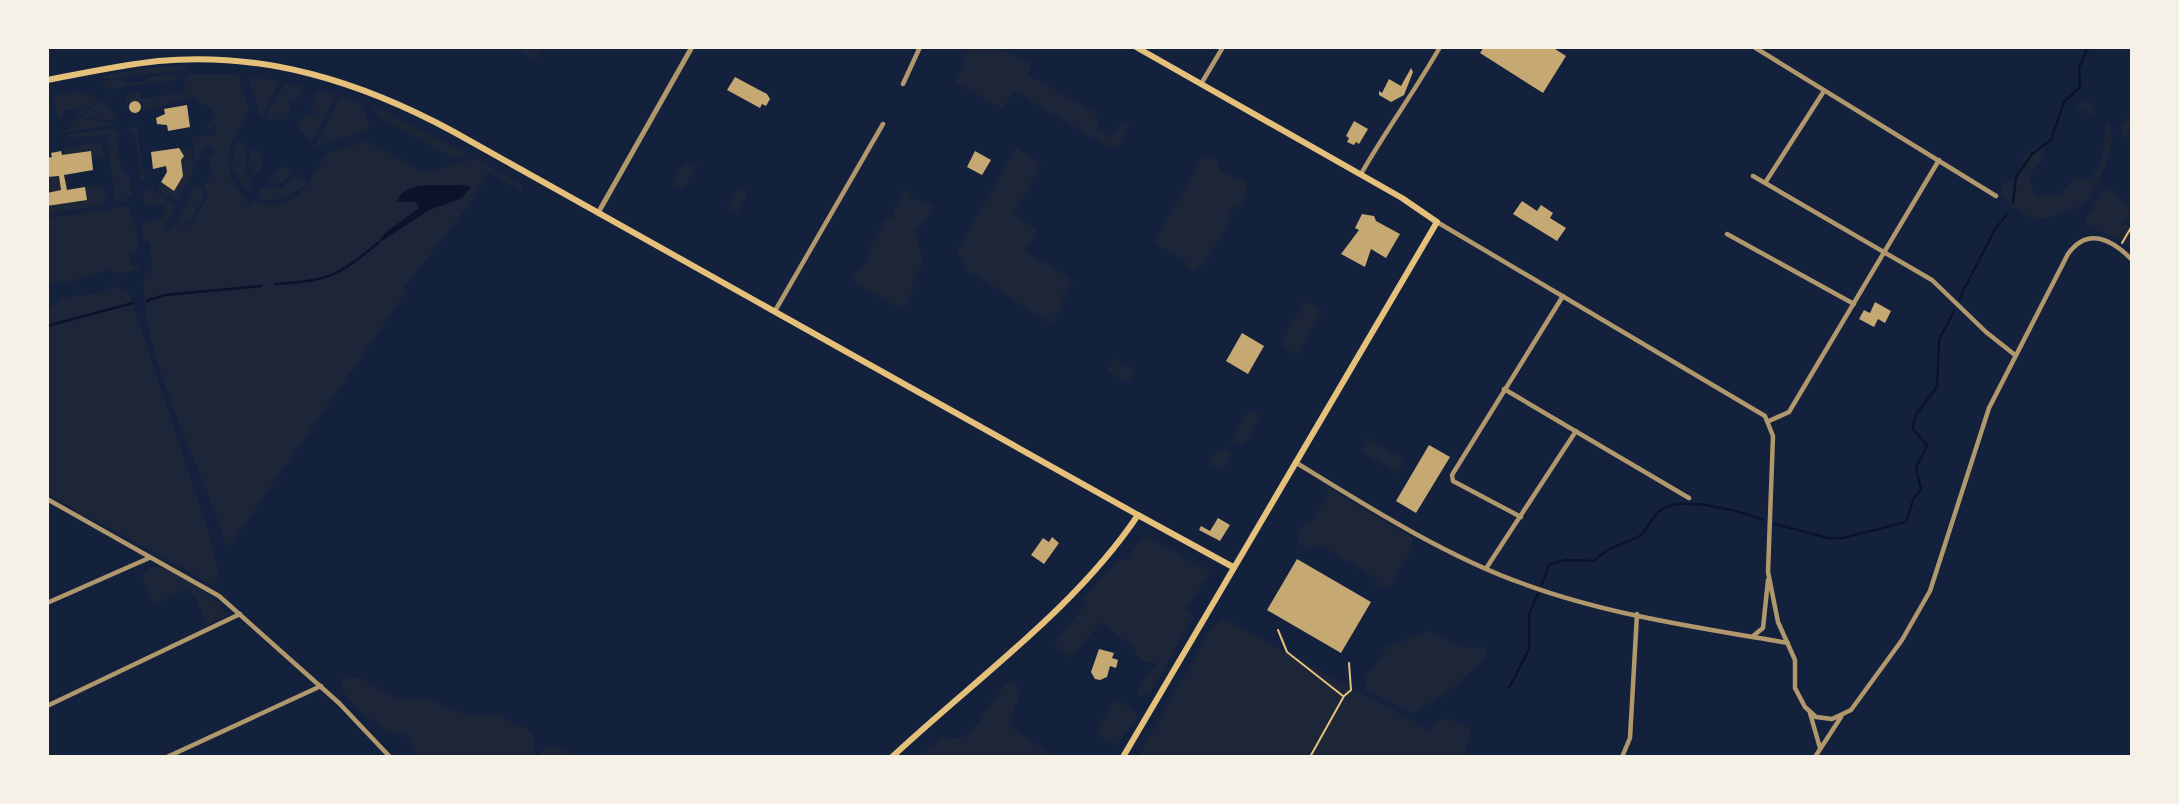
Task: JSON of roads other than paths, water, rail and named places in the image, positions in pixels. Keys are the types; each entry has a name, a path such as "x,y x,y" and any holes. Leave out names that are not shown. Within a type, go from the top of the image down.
{"main road":[{"path":"1123,757 1294,461 1437,222 1361,174 1136,47"},
{"path":"47,80 179,60 269,64 371,91 424,116 1233,567"},
{"path":"892,757 1069,596 1125,535 1138,516"}],"street":[{"path":"598,213 692,47"},
{"path":"903,84 920,47"},
{"path":"1201,84 1223,47"},
{"path":"1361,174 1389,125 1409,102 1440,47"},
{"path":"1754,47 1996,196"},
{"path":"1765,183 1824,91"},
{"path":"775,311 883,124"},
{"path":"1769,421 1789,412 1939,160"},
{"path":"1753,176 1942,287 1986,332 2015,355"},
{"path":"1437,222 1751,406 1769,421 1773,443 1763,628 1757,635 1749,636"},
{"path":"1727,234 1854,304"},
{"path":"1815,757 1842,717 1862,696 1902,640 1930,591 1984,421 2015,355 2072,248 2091,237 2108,240 2132,260"},
{"path":"1521,517 1452,478 1563,296"},
{"path":"1504,389 1689,498"},
{"path":"1487,567 1576,431"},
{"path":"1294,461 1429,540 1534,587 1637,614 1788,643"},
{"path":"47,500 219,596 321,686 390,757"},
{"path":"47,603 150,557"},
{"path":"1768,572 1778,622 1795,660 1796,688 1810,712 1818,732 1820,748"},
{"path":"47,706 240,614"},
{"path":"1622,757 1630,738 1637,614"},
{"path":"167,757 321,686"},
{"path":"1810,712 1823,719 1842,717"}],"waterway":[{"path":"2013,203 2016,177 2032,154 2051,140 2064,102 2080,87 2079,68 2088,47"},
{"path":"1959,299 1994,231 2007,214"},
{"path":"275,284 308,281 331,275 378,243"},
{"path":"147,301 164,295 261,286"},
{"path":"47,326 133,303"},
{"path":"1775,524 1828,538 1843,538 1906,522 1914,498 1921,489 1916,468 1927,445 1913,429 1913,424 1917,413 1937,387 1939,340 1954,311"},
{"path":"1542,584 1549,565 1565,560 1595,561 1609,550 1638,537 1658,512 1672,505 1712,506 1763,520"},
{"path":"1509,688 1529,649 1529,614 1538,594"}]}
